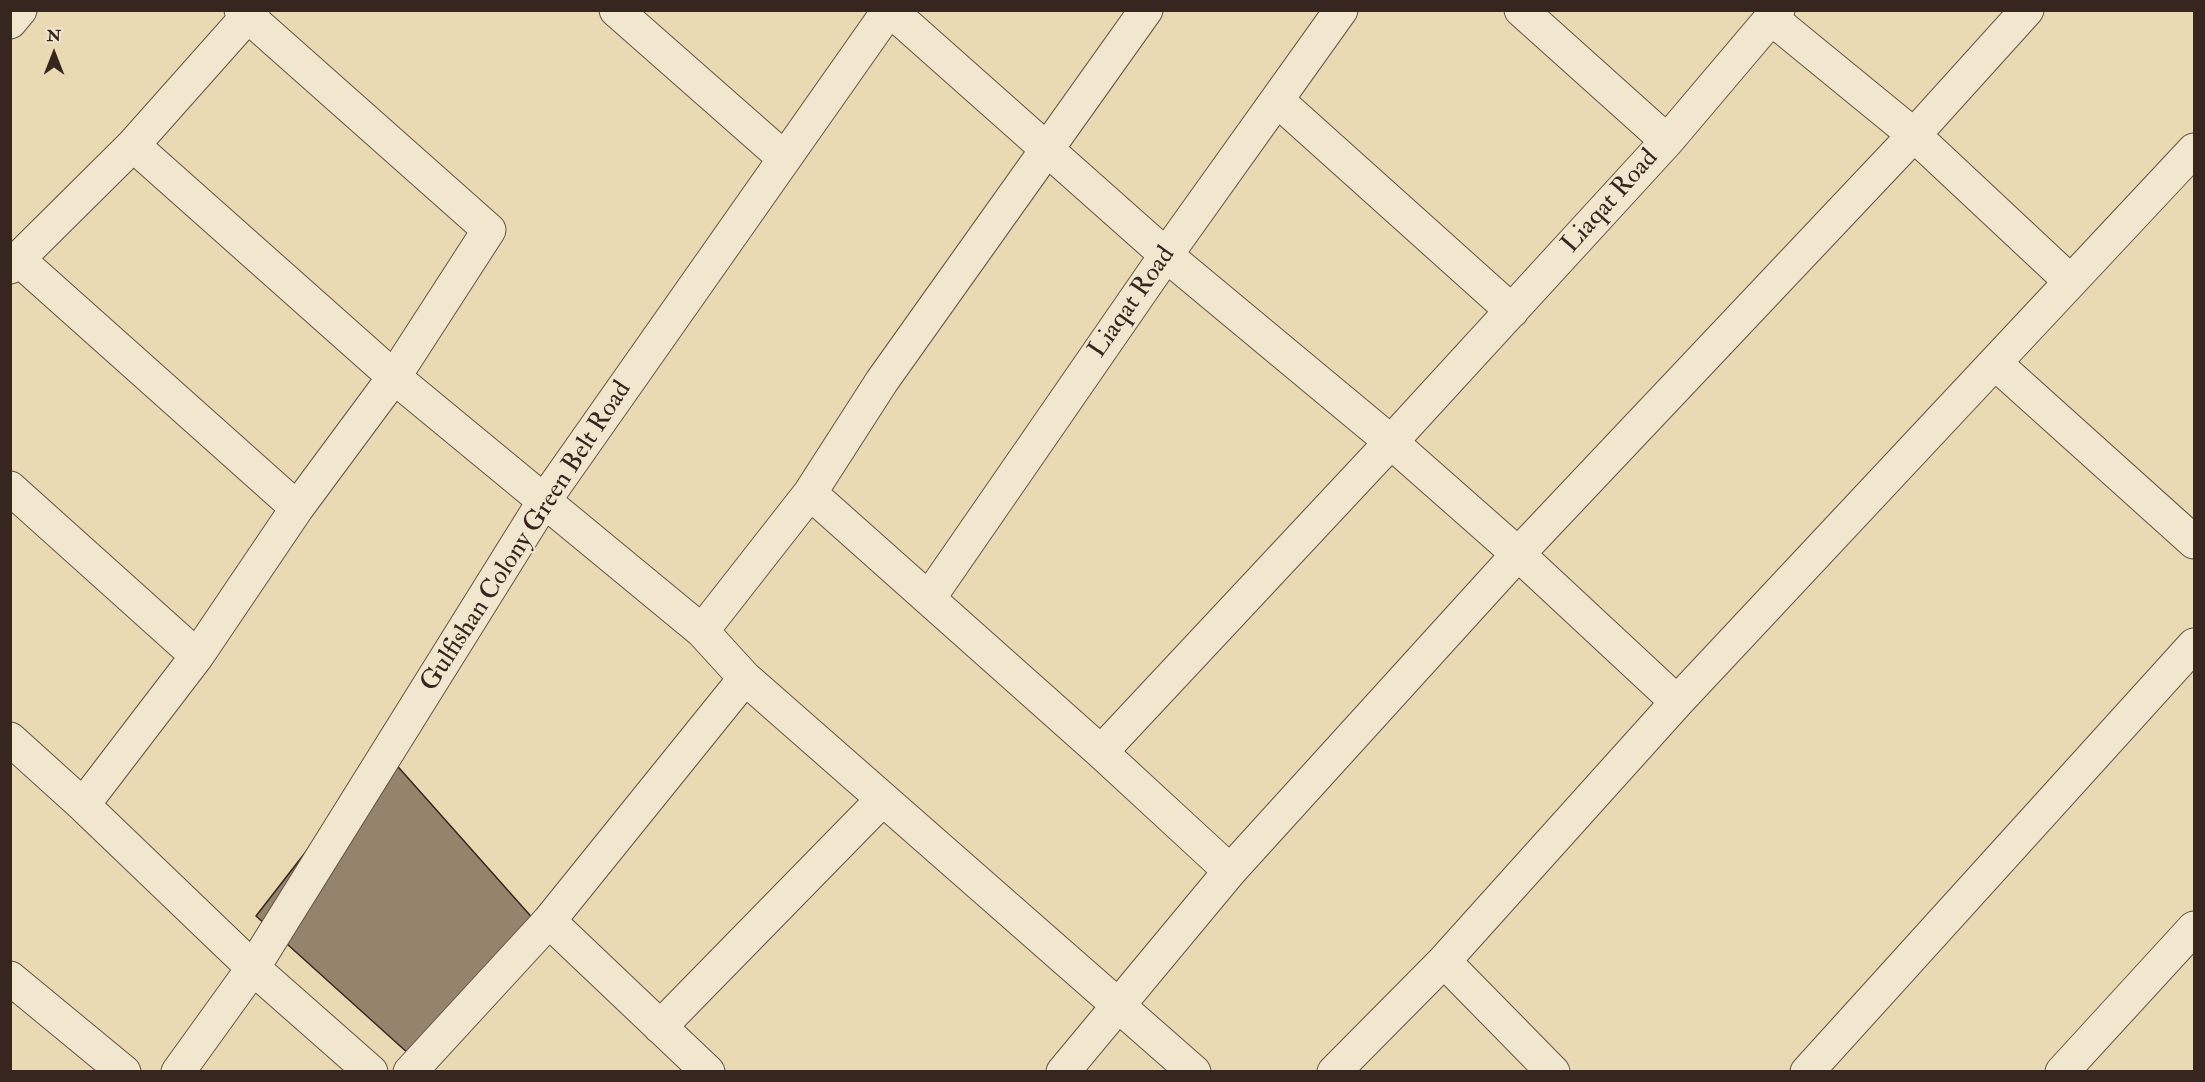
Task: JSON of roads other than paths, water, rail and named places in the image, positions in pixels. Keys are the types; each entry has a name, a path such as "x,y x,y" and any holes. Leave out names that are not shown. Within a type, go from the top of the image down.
{"street":[{"path":"10,22 20,10"},
{"path":"616,10 784,158"},
{"path":"889,10 1166,255 1391,442 1518,554 1677,702"},
{"name":"Gulfishan Colony Green Belt Road","path":"178,1071 253,968 544,501 889,10"},
{"path":"702,631 810,493 882,381 1146,10"},
{"name":"Liaqat Road","path":"929,598 1166,255 1341,10"},
{"path":"1521,10 1667,141"},
{"path":"1063,1071 1230,872 1518,554 1914,135 2027,10"},
{"path":"83,805 197,656 297,508 394,377 489,230 247,12 133,145 14,263 297,508"},
{"path":"1774,14 1914,135 2070,281"},
{"name":"Liaqat Road","path":"1101,752 1512,311 1667,141 1774,14"},
{"path":"1277,100 1512,311"},
{"path":"133,145 394,377 702,631 745,678 1194,1071"},
{"path":"1334,1071 1444,961 1677,702 2194,150"},
{"path":"1995,363 2194,542"},
{"path":"10,488 197,656"},
{"path":"810,493 1101,752 1230,872"},
{"path":"1808,1071 2194,645"},
{"path":"410,1071 549,921 745,678"},
{"path":"10,739 83,805 253,968 371,1071"},
{"path":"660,1027 883,799"},
{"path":"549,921 708,1071"},
{"path":"2062,1071 2194,928"},
{"path":"1444,961 1553,1071"},
{"path":"10,978 124,1071"}]}
